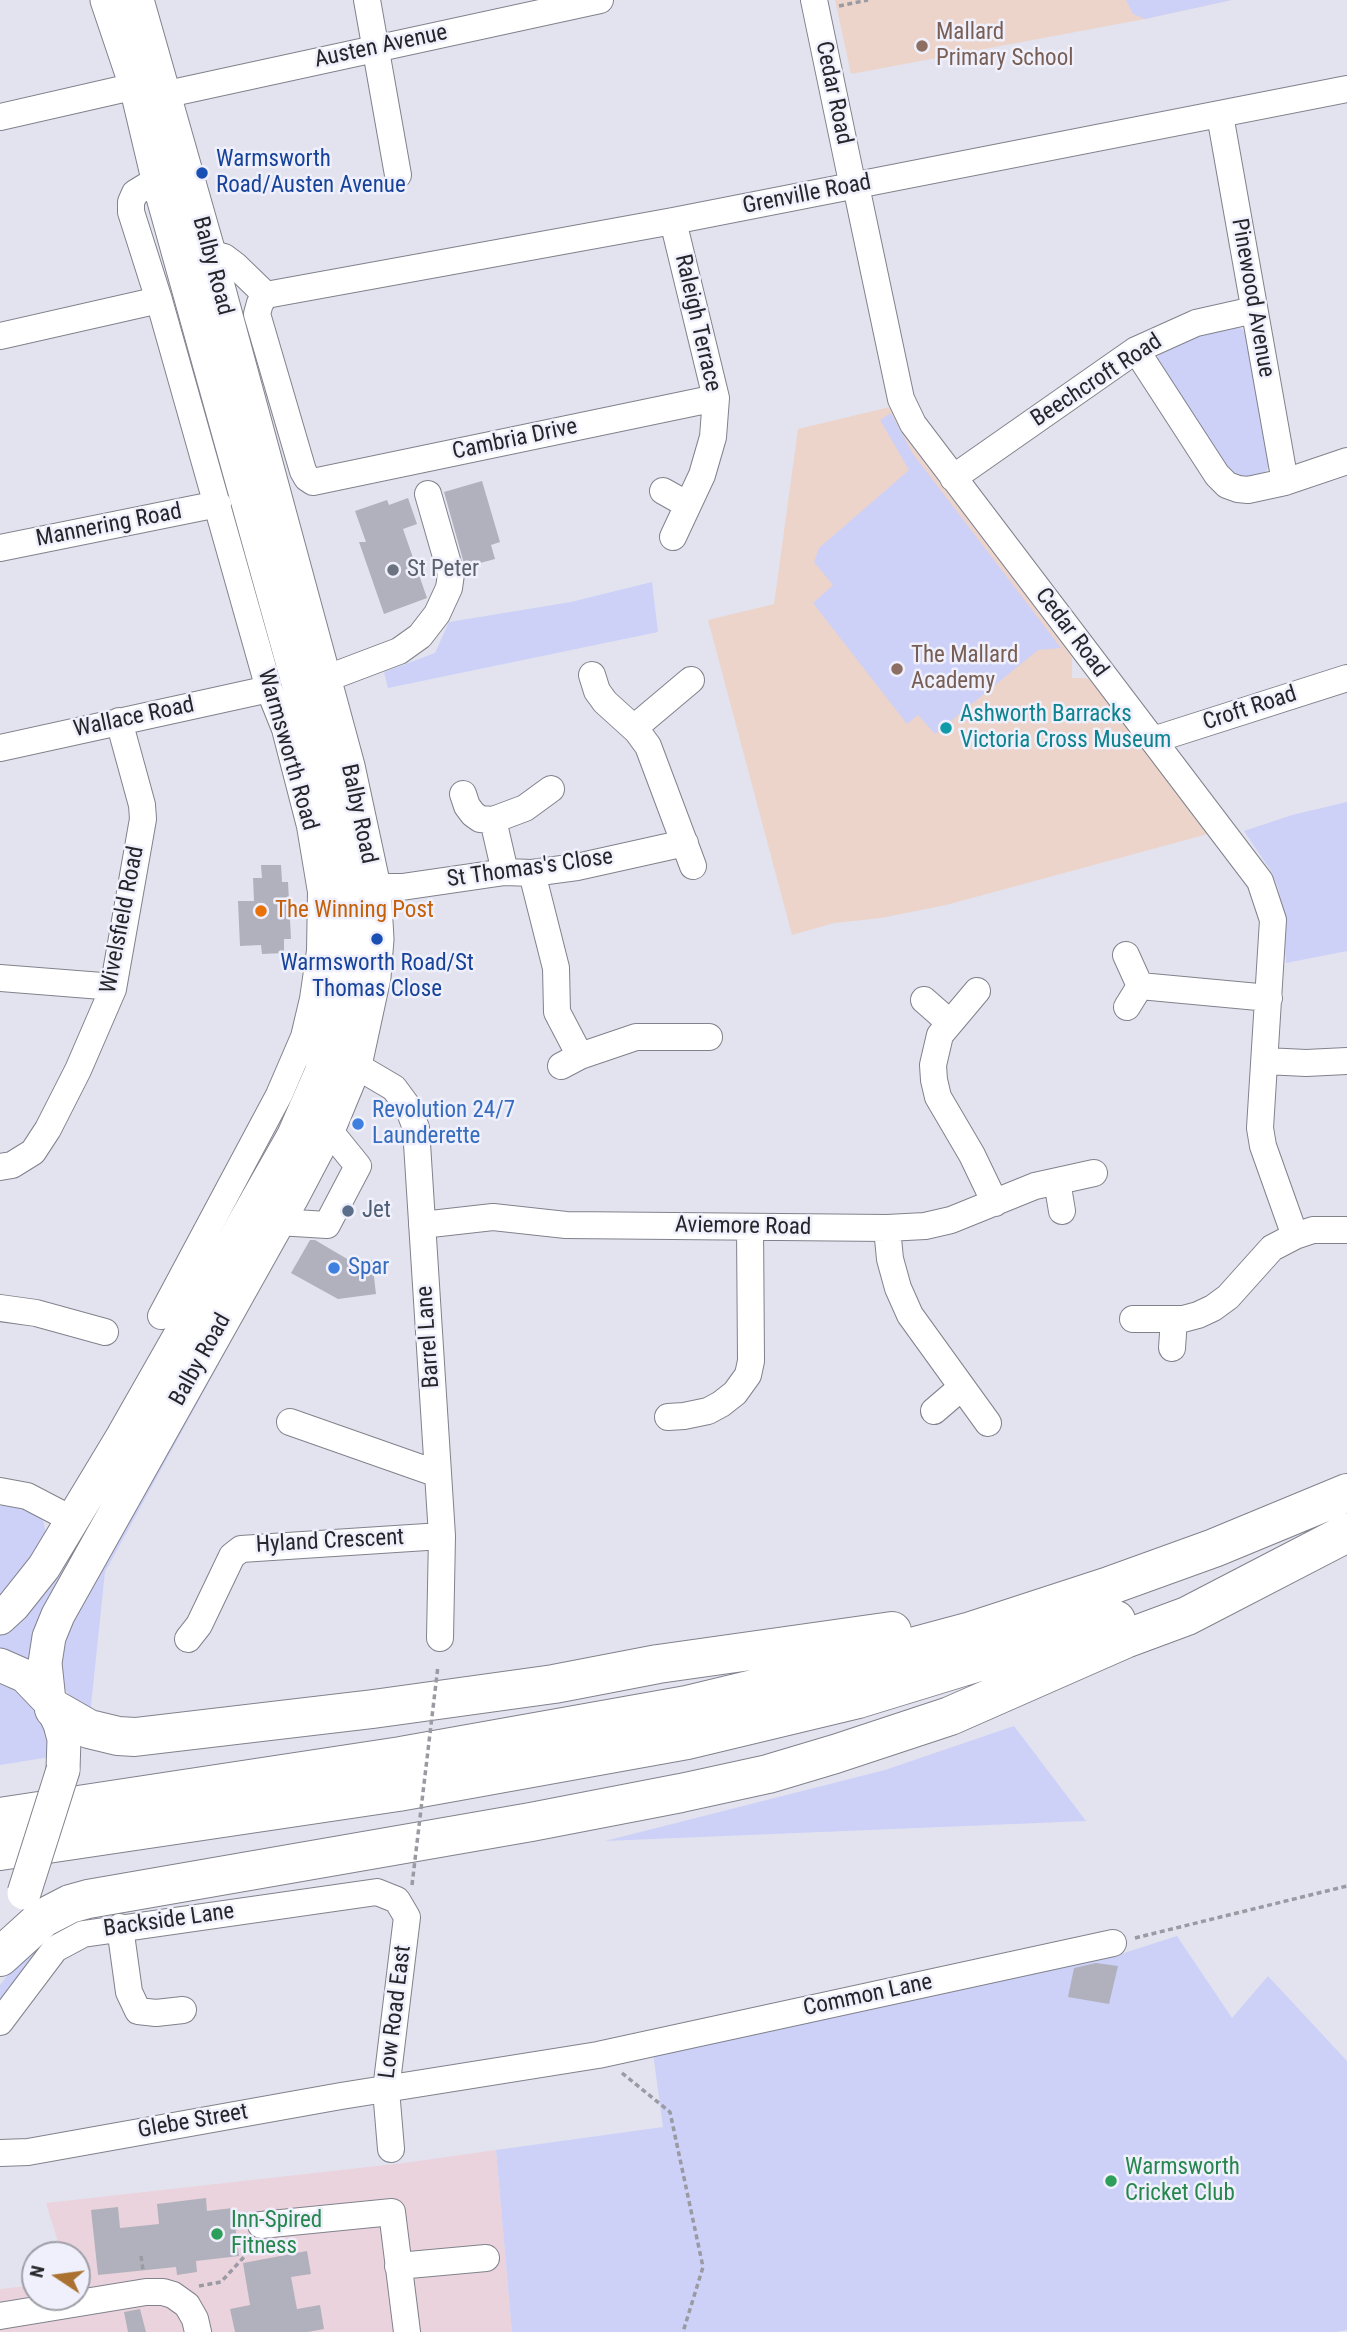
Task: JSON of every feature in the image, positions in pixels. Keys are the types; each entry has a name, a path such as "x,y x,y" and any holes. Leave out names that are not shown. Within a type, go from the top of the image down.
{"highway":[{"path":"52,1705 89,1729 110,1735 135,1737 346,1713 554,1684 658,1664 880,1633 970,1615 1074,1585 1333,1499"},
{"path":"0,1817 401,1756 699,1702 984,1627 1166,1565 1333,1499"},
{"path":"0,1851 398,1793 687,1740 762,1723 858,1699 1155,1607 1347,1533"},
{"path":"0,1954 43,1917 88,1899 531,1822 681,1793 768,1774 835,1754 950,1716 1125,1639 1187,1616 1347,1533"}],"main road":[{"name":"Balby Road","path":"0,1954 15,1922 63,1770 64,1739 52,1705 45,1663 49,1637 58,1615 328,1129 355,1065 374,978 377,939 374,887 348,766 209,253 150,90 107,0"},
{"name":"Balby Road","path":"0,1618 44,1567 73,1520 293,1137 321,1073 343,970 346,918 334,823 295,669 158,179 150,90 137,0"},
{"path":"0,1665 24,1676 52,1705"}],"street":[{"path":"367,0 398,175"},
{"name":"Austen Avenue","path":"0,117 375,48 600,0"},
{"name":"Cedar Road","path":"815,5 901,399 913,424 1260,881 1273,920 1260,1128 1263,1146 1295,1236"},
{"name":"Grenville Road","path":"267,295 673,221 1347,89"},
{"name":"Pinewood Avenue","path":"1220,115 1285,482"},
{"name":"Warmsworth Road","path":"158,179 135,193 131,212 159,300 269,689 285,729 310,826 321,892 320,951 304,1037 279,1095 161,1316"},
{"name":"Raleigh Terrace","path":"673,221 716,398 713,437 702,475 673,537"},
{"path":"209,253 224,257 267,295"},
{"name":"Cambria Drive","path":"267,295 260,303 257,314 303,471 313,482 716,398"},
{"path":"0,336 159,300"},
{"name":"Beechcroft Road","path":"953,478 1136,350 1196,323 1254,310"},
{"path":"1136,350 1217,475 1227,485 1248,490 1285,482 1347,461"},
{"path":"663,491 688,505"},
{"path":"325,680 399,651 420,636 437,614 449,588 451,574 428,494"},
{"name":"Mannering Road","path":"0,548 218,504"},
{"name":"St Thomas's Close","path":"374,887 402,887 505,872 532,873 689,855 648,746 634,728 605,702 597,691 592,675"},
{"name":"Croft Road","path":"1153,740 1347,678"},
{"path":"634,728 691,680"},
{"name":"Wallace Road","path":"0,748 269,689"},
{"name":"Wivelsfield Road","path":"0,1167 12,1165 33,1152 48,1129 78,1070 113,989 143,819 142,805 119,721"},
{"path":"463,794 473,814 480,819 492,820 525,808 551,789"},
{"path":"492,820 505,872"},
{"path":"532,873 555,968 557,1012 570,1061 635,1037 709,1037"},
{"path":"1126,955 1133,996 1269,998"},
{"path":"0,978 113,989"},
{"path":"977,991 940,1035 933,1065 938,1097 972,1155 995,1203"},
{"path":"924,1000 949,1022"},
{"path":"1265,1061 1306,1063 1347,1060"},
{"name":"Barrel Lane","path":"355,1065 394,1088 408,1107 416,1128 442,1536 440,1638"},
{"path":"278,1222 327,1225 358,1166 328,1129"},
{"name":"Aviemore Road","path":"422,1225 493,1217 566,1225 887,1228 925,1226 951,1220 1035,1186 1094,1173"},
{"path":"1057,1181 1062,1211"},
{"path":"668,1417 684,1416 721,1404 735,1393 748,1375 751,1361 750,1227"},
{"path":"887,1228 890,1259 898,1288 910,1315 988,1423"},
{"path":"1133,1318 1183,1319 1213,1308 1228,1297 1272,1248 1313,1230 1347,1230"},
{"path":"0,1308 36,1313 105,1332"},
{"path":"1172,1348 1174,1319"},
{"path":"934,1411 962,1387"},
{"path":"290,1422 438,1474"},
{"path":"0,1491 27,1496 73,1520"},
{"name":"Hyland Crescent","path":"180,1642 199,1625 232,1556 241,1549 442,1536"},
{"name":"Backside Lane","path":"0,2022 55,1949 83,1934 377,1892"},
{"name":"Low Road East","path":"377,1892 397,1900 407,1917 386,2090 391,2149"},
{"path":"120,1927 129,1992 138,2011 156,2013 183,2010"},
{"name":"Common Lane","path":"386,2090 598,2054 1113,1943"},
{"name":"Glebe Street","path":"0,2153 28,2152 327,2098 386,2090"},
{"path":"261,2225 392,2212 407,2332"},
{"path":"398,2266 486,2258"},
{"path":"0,2316 146,2292 163,2292 173,2295 187,2305 195,2319 198,2332"}],"path":[{"path":"815,5 868,0"},
{"path":"412,1885 438,1666"},
{"path":"1113,1943 1347,1886"},
{"path":"598,2054 670,2112 703,2267 683,2332"},
{"path":"201,2286 221,2282 244,2257 261,2225"}],"shaded area":[{"name":"Mallard Primary School","path":"835,0 1232,0 851,74"},
{"path":"1126,0 1232,0 1145,19 1133,14"},
{"path":"1229,324 1242,329 1251,341 1270,465 1261,478 1235,482 1157,359 1160,352"},
{"name":"The Mallard Academy","path":"890,407 908,441 1072,657 1072,678 1086,678 1091,681 1208,834 946,905 881,918 834,923 792,935 708,620 774,604 798,429"},
{"path":"891,413 913,454 1061,648 1038,650 935,734 918,715 907,724 813,603 833,585 814,562 819,548 909,470 880,420"},
{"path":"652,582 658,632 388,688 384,672 435,653 449,622 571,602"},
{"path":"1347,802 1347,951 1286,963 1283,912 1278,888 1271,871 1244,831 1292,815"},
{"path":"284,1245 105,1572 90,1715 74,1703 65,1689 58,1640"},
{"path":"13,1502 40,1515 47,1542 0,1603 0,1506"},
{"path":"89,1514 98,1517 32,1670 0,1656 0,1633"},
{"path":"0,1682 22,1695 39,1716 51,1737 50,1757 0,1765"},
{"path":"1014,1726 1086,1821 605,1841 885,1770"},
{"path":"60,1920 67,1932 0,2011 0,1985 24,1954"},
{"path":"1177,1936 1232,2018 1268,1976 1347,2061 1347,2330 512,2332 496,2150 663,2127 653,2053 1124,1953"},
{"path":"496,2150 512,2332 0,2332 0,2289 21,2287 21,2311 91,2311 91,2241 58,2241 46,2203 404,2163"}],"building":[{"path":"482,481 500,542 491,545 495,559 465,567 444,492"},
{"name":"St Peter","path":"408,498 417,524 403,529 427,598 384,614 359,542 366,542 355,511 387,500 389,505"},
{"name":"The Winning Post","path":"261,865 281,865 282,882 288,882 291,939 284,939 284,953 262,954 261,945 240,946 238,901 254,901 253,878 262,878"},
{"name":"Spar","path":"310,1240 315,1240 354,1263 372,1260 376,1294 338,1299 291,1273"},
{"path":"1096,1963 1118,1966 1109,2004 1068,1997 1074,1968"},
{"path":"206,2198 207,2211 233,2208 239,2256 196,2261 197,2272 177,2275 176,2267 98,2275 91,2210 118,2207 120,2228 159,2224 157,2204"},
{"path":"307,2251 311,2274 291,2277 297,2309 320,2305 324,2329 308,2332 235,2332 230,2309 250,2305 243,2263"},
{"path":"140,2309 146,2332 128,2332 124,2312"}],"place":[{"name":"Mallard Primary School","path":"922,46"},
{"name":"Warmsworth Road/Austen Avenue","path":"202,173"},
{"name":"St Peter","path":"393,570"},
{"name":"The Mallard Academy","path":"897,669"},
{"name":"Ashworth Barracks Victoria Cross Museum","path":"946,728"},
{"name":"The Winning Post","path":"261,911"},
{"name":"Warmsworth Road/St Thomas Close","path":"377,939"},
{"name":"Revolution 24/7 Launderette","path":"358,1124"},
{"name":"Jet","path":"348,1211"},
{"name":"Spar","path":"334,1268"},
{"name":"Warmsworth Cricket Club","path":"1111,2181"},
{"name":"Inn-Spired Fitness","path":"217,2234"}]}
